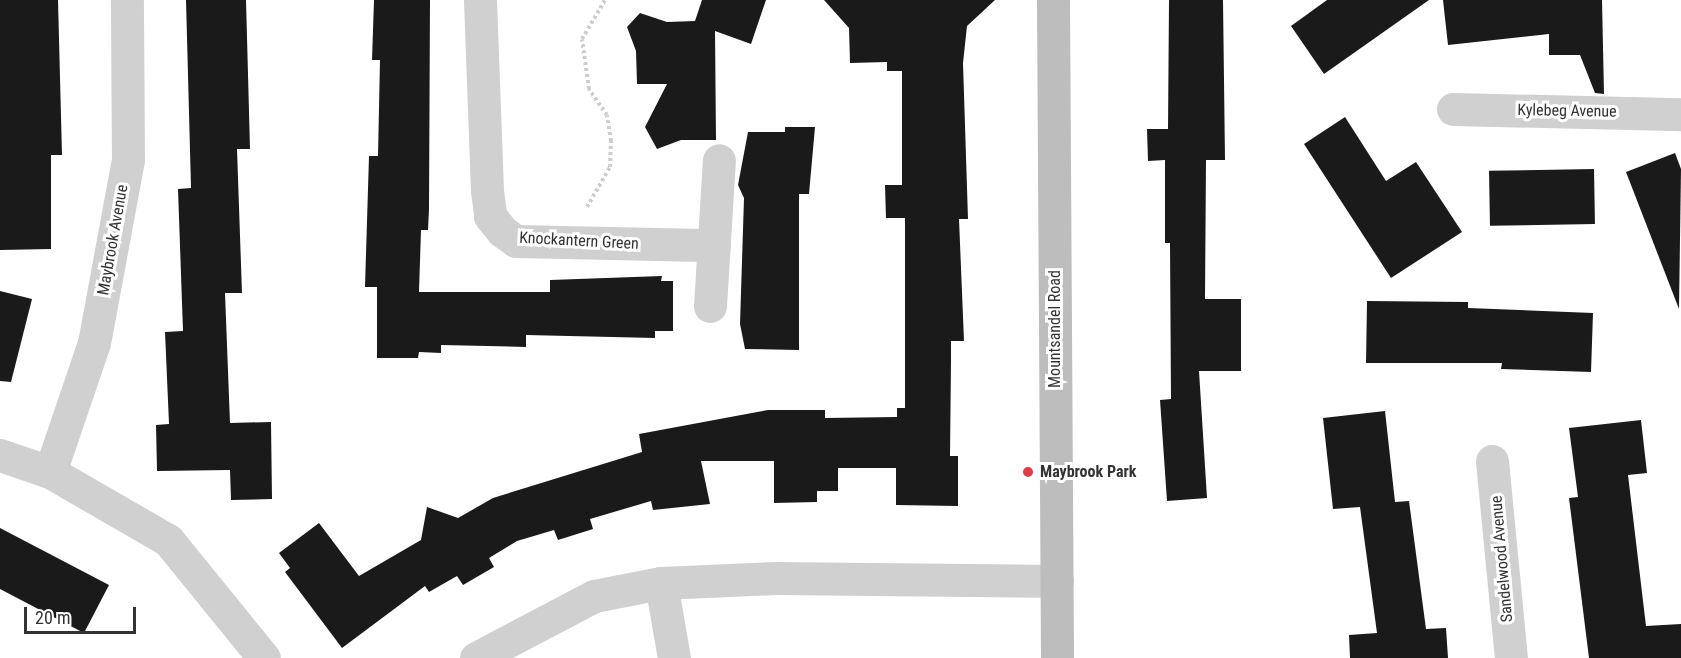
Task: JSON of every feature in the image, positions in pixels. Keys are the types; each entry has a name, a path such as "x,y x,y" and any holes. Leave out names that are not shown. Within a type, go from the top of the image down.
{"street":[{"name":"Maybrook Avenue","path":"50,472 94,344 128,159 126,0"},
{"name":"Knockantern Green","path":"480,0 487,190 490,216 502,231 516,241 714,245"},
{"name":"Mountsandel Road","path":"1053,0 1058,658"},
{"name":"Kylebeg Avenue","path":"1453,109 1681,114"},
{"path":"710,306 719,160"},
{"path":"0,455 50,472 168,540 264,658"},
{"name":"Sandelwood Avenue","path":"1492,461 1511,658"},
{"path":"476,658 594,596 661,583 776,578 1057,581"},
{"path":"661,583 674,658"}],"path":[{"path":"580,213 610,166 607,115 589,89 582,39 605,0"}],"building":[{"path":"0,0 58,0 62,155 51,155 51,249 0,250"},
{"path":"186,0 246,0 250,149 237,149 242,293 225,293 230,423 271,422 272,499 231,500 230,470 157,471 156,425 169,424 165,332 183,331 178,189 191,188"},
{"path":"374,0 430,0 429,209 428,230 421,230 419,292 550,292 550,280 662,276 661,281 673,281 673,331 655,331 655,338 526,335 526,347 441,345 441,353 419,352 418,358 377,358 377,287 365,287 369,156 378,156 380,60 372,60"},
{"path":"702,0 766,0 751,44 715,31 716,140 681,140 657,149 645,127 667,84 637,84 636,51 627,27 640,13 667,22 695,21"},
{"path":"824,0 995,0 967,26 963,63 968,219 959,219 964,341 951,341 950,456 958,456 958,506 896,505 896,468 838,468 838,491 817,491 817,502 774,503 774,461 701,461 710,504 653,510 651,501 590,519 593,529 558,540 554,530 517,541 489,558 494,567 463,585 457,576 429,592 425,586 342,648 285,572 290,568 279,553 319,523 359,576 421,540 427,507 458,518 493,498 642,452 639,434 768,410 825,410 825,418 897,417 897,408 905,408 905,218 886,218 885,185 902,185 902,71 887,71 887,62 850,63 849,28"},
{"path":"1169,0 1223,0 1225,160 1206,160 1205,299 1241,299 1241,371 1199,371 1207,498 1167,501 1160,400 1171,399 1170,243 1165,243 1165,160 1148,161 1147,129 1168,129"},
{"path":"1327,0 1429,0 1324,74 1291,26"},
{"path":"1443,0 1602,0 1604,94 1595,93 1580,55 1549,55 1549,34 1448,45"},
{"path":"1345,117 1386,181 1416,162 1462,232 1391,278 1304,144"},
{"path":"785,127 815,127 809,194 799,194 799,350 745,349 740,324 744,198 738,185 748,132 785,132"},
{"path":"1675,153 1681,169 1679,309 1626,172"},
{"path":"1594,169 1595,224 1490,226 1489,171"},
{"path":"0,291 32,299 11,382 0,381"},
{"path":"1367,301 1468,302 1468,308 1593,313 1591,372 1501,369 1502,363 1366,363"},
{"path":"1385,411 1395,502 1409,501 1426,629 1446,628 1448,658 1350,658 1349,635 1377,633 1360,507 1333,509 1323,418"},
{"path":"1641,420 1647,473 1628,475 1646,626 1681,624 1681,658 1589,658 1569,498 1578,497 1569,428"},
{"path":"0,528 109,585 84,633 0,589"}],"place":[{"name":"Maybrook Park","path":"1028,472"}]}
